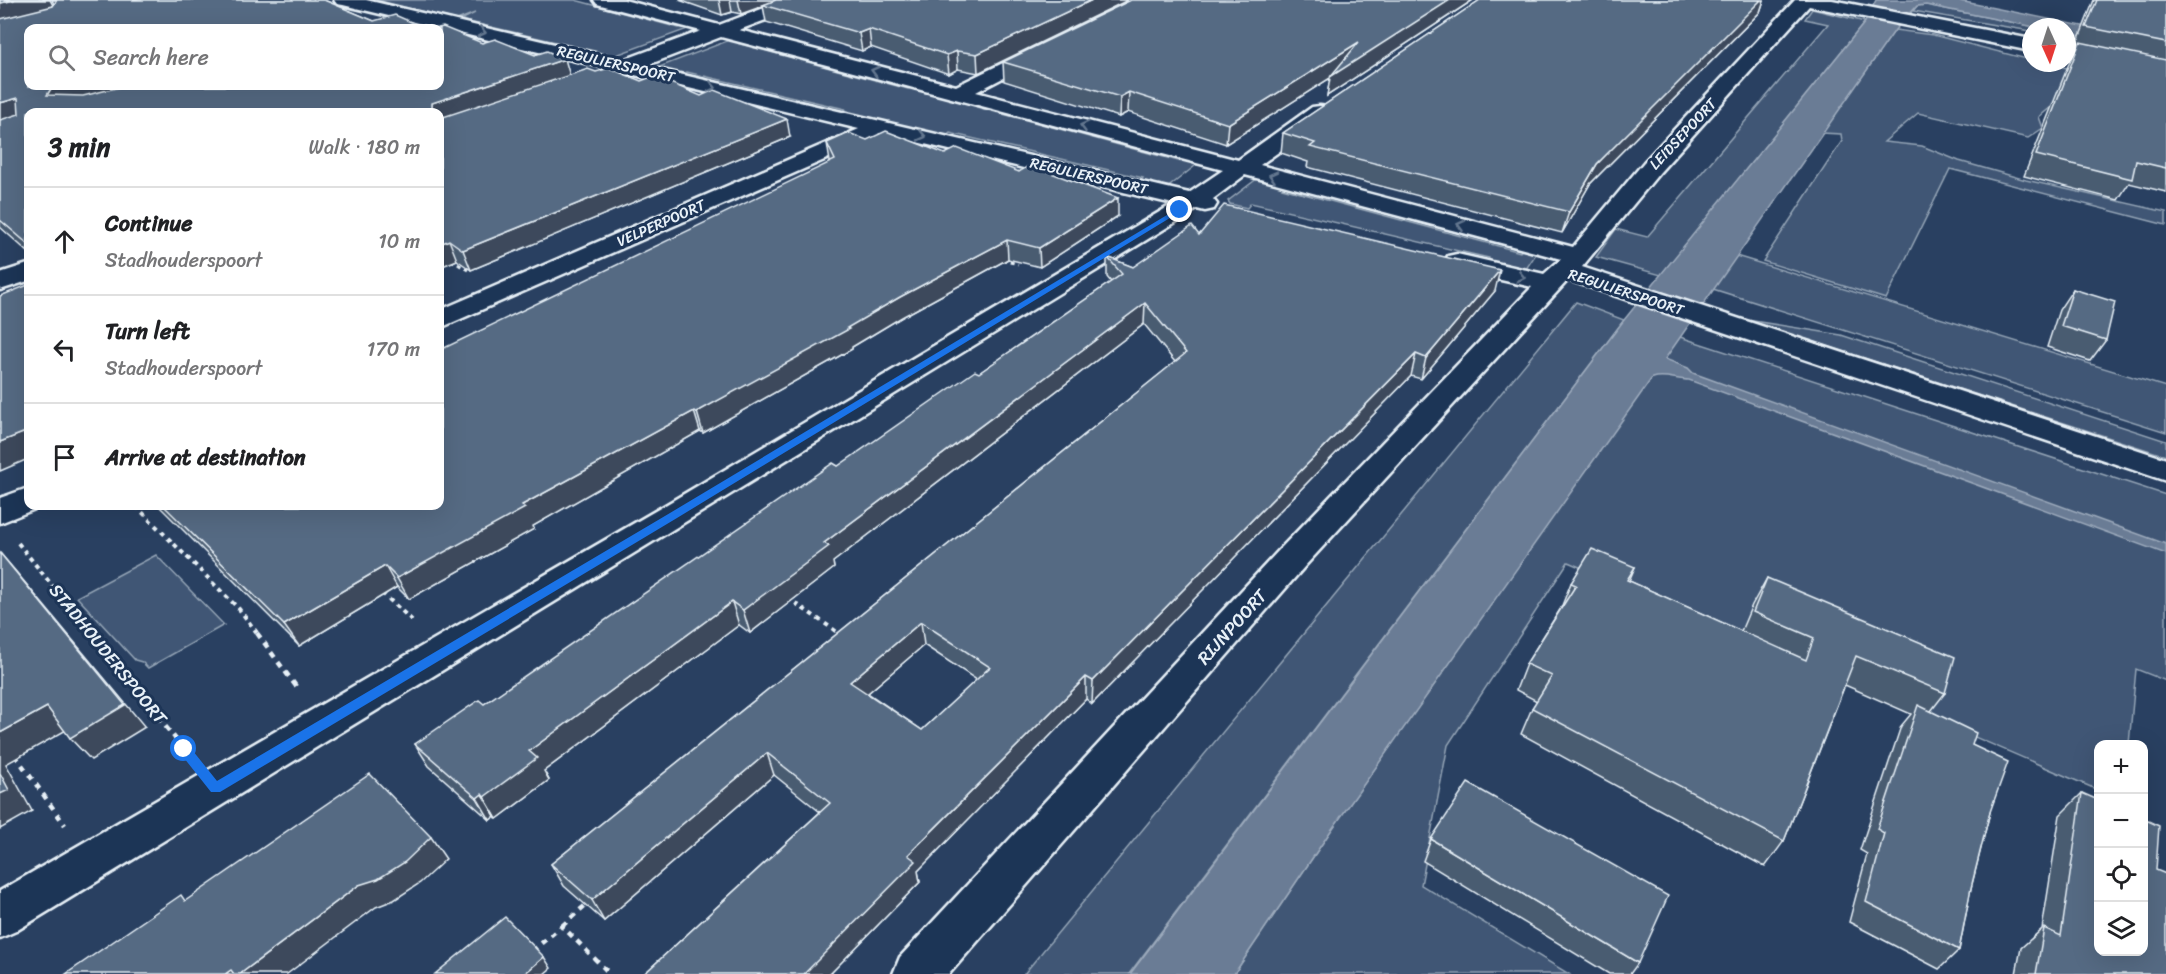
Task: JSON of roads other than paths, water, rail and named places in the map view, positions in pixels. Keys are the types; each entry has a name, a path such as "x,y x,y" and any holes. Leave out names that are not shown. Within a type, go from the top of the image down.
{"street":[{"path":"0,3 127,0"},
{"name":"REGULIERSPOORT","path":"343,0 1210,205"},
{"name":"REGULIERSPOORT","path":"603,0 1240,167 1564,270 2166,470"},
{"path":"584,80 803,0"},
{"path":"1805,0 1846,6 2022,43"},
{"name":"LEIDSEPOORT","path":"1564,270 1652,167 1805,0"},
{"path":"43,20 118,1"},
{"path":"381,24 411,16"},
{"path":"958,93 1054,44"},
{"path":"2076,54 2166,73"},
{"path":"0,916 446,650 1210,205 1240,167 1335,103"},
{"name":"VELPERPOORT","path":"444,318 882,127"},
{"name":"REGULIERSPOORT","path":"1432,256 1564,270"},
{"name":"RIJNPOORT","path":"917,974 1293,557 1564,270"},
{"path":"0,282 24,273"},
{"path":"6,523 24,503"}]}
